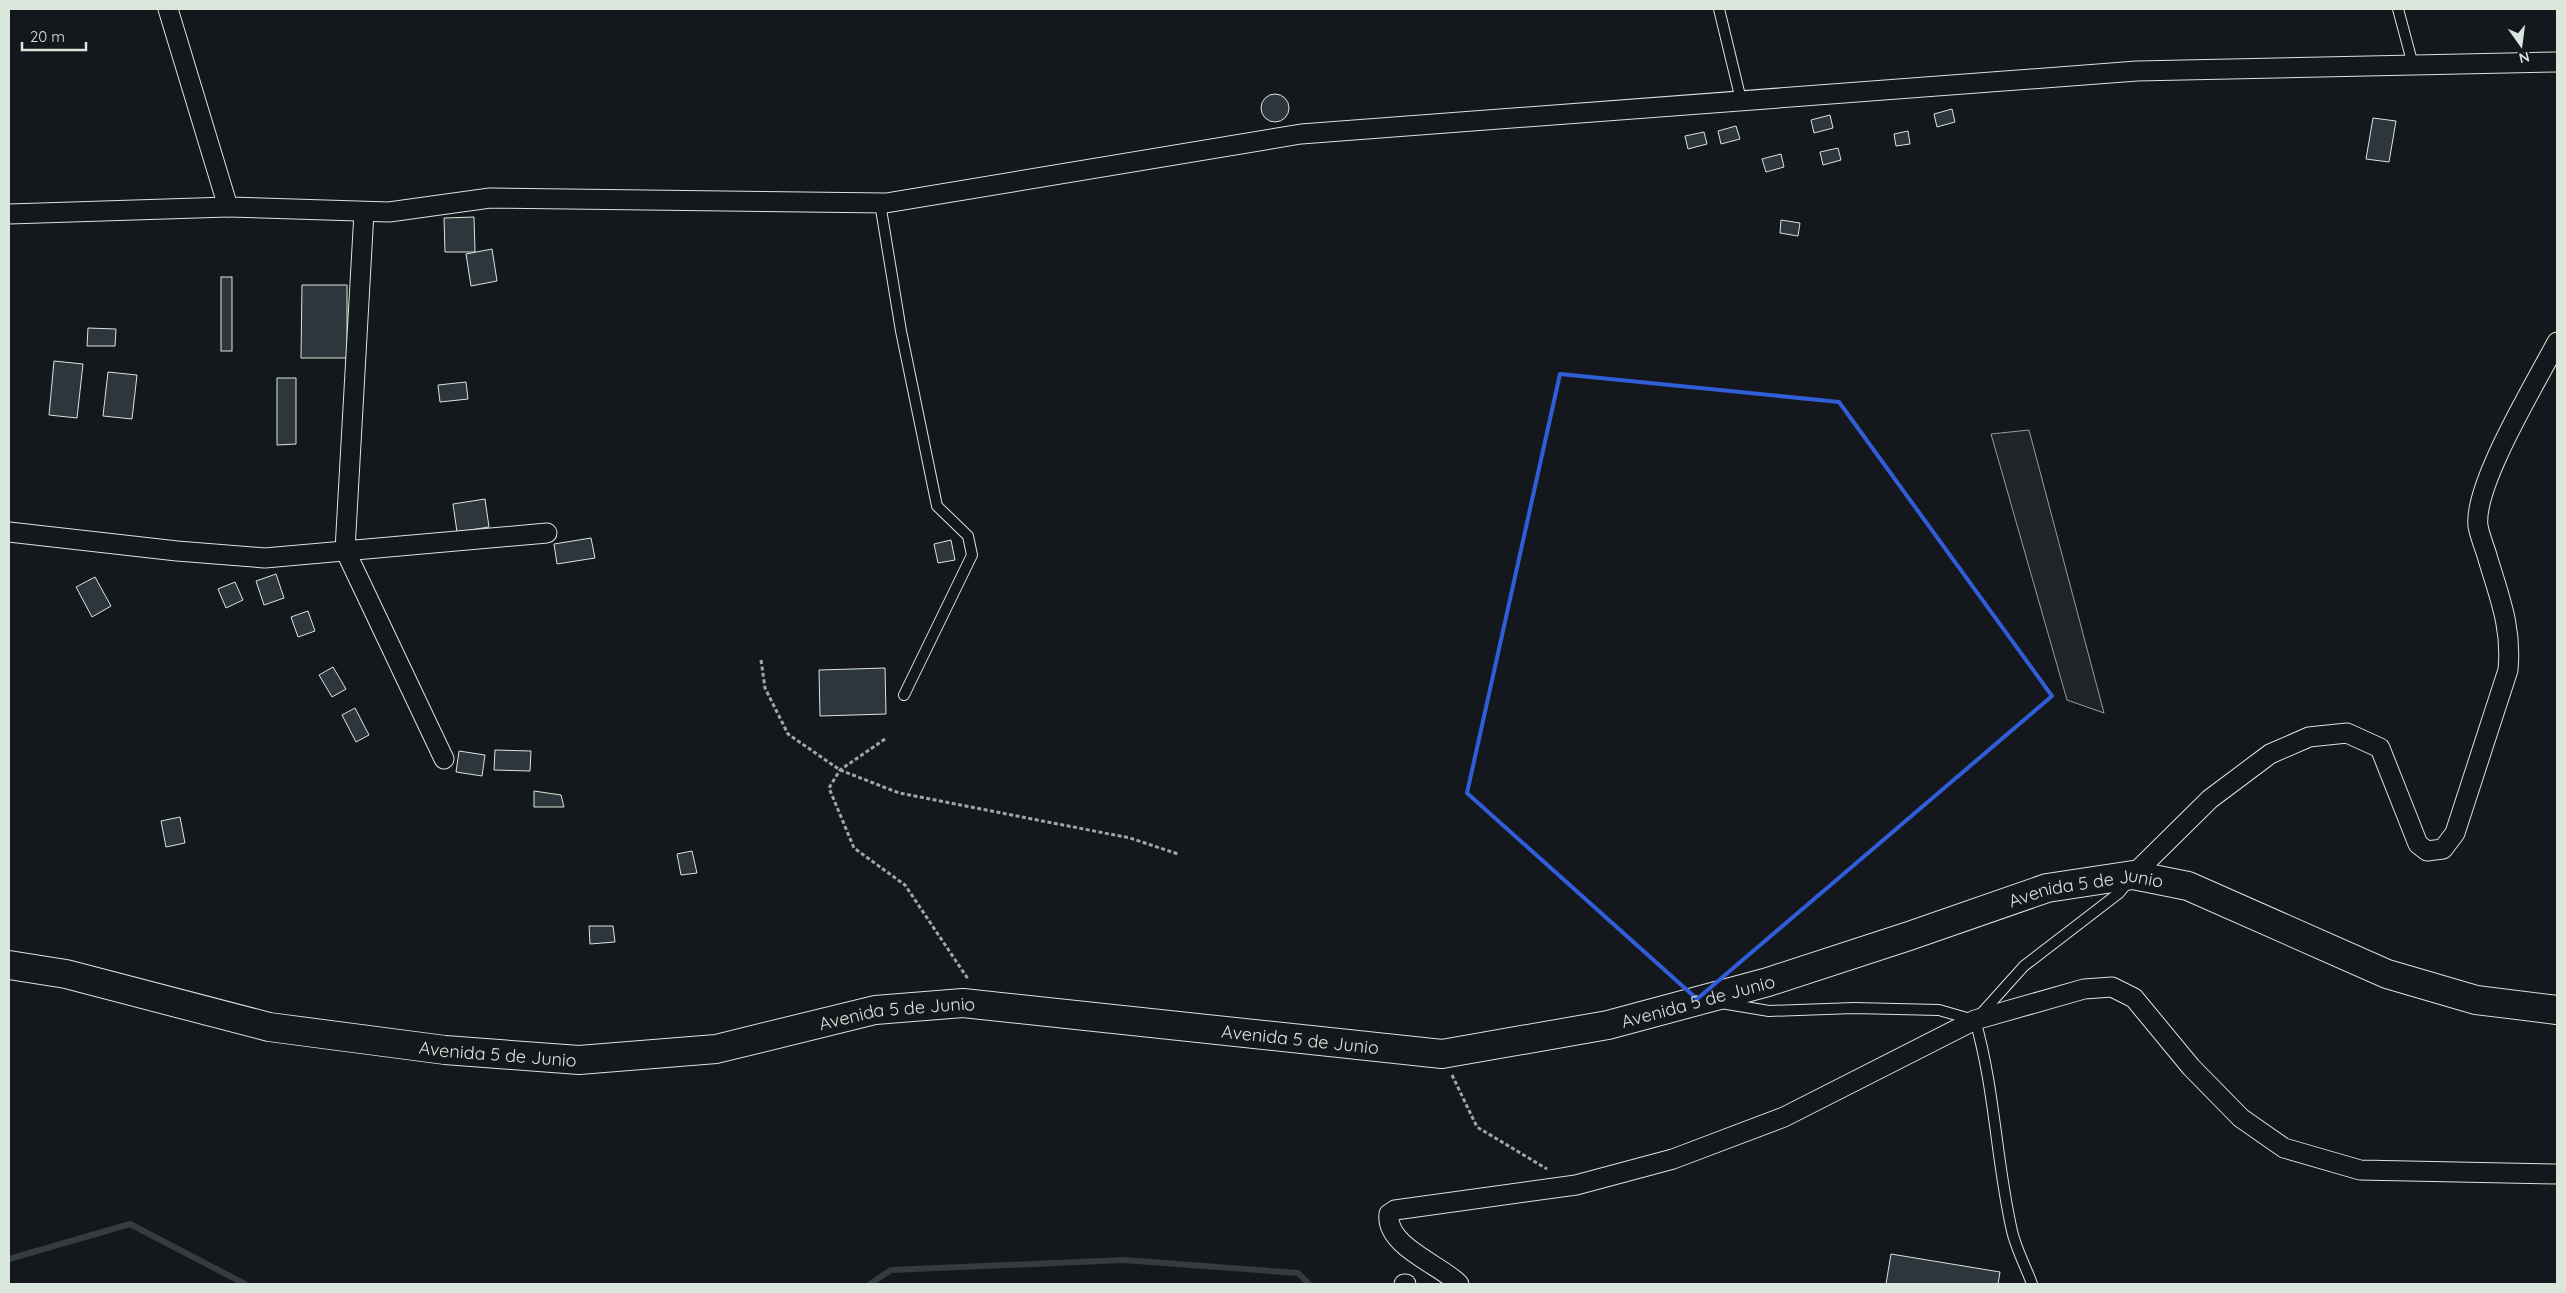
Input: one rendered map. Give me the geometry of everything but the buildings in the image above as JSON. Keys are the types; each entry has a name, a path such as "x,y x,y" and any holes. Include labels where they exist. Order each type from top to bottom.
{"main road":[{"name":"Avenida 5 de Junio","path":"9,965 66,974 269,1027 444,1050 579,1060 716,1049 875,1010 963,1003 1442,1054 1608,1025 1768,982 2047,888 2133,875 2188,886 2387,974 2476,1000 2557,1010"}],"street":[{"path":"168,9 228,208"},
{"path":"9,214 228,208 389,212 490,198 880,203 1301,134 2136,71 2557,62"},
{"path":"364,212 345,550 444,759"},
{"path":"2133,875 2210,799 2270,754 2309,737 2347,733 2380,748 2418,844 2427,851 2443,849 2455,833 2472,786 2508,670 2510,645 2506,617 2478,526 2479,508 2489,474 2557,342"},
{"path":"9,532 177,551 265,558 547,533"},
{"path":"1459,1284 1414,1253 1390,1229 1389,1214 1395,1210 1576,1185 1673,1159 1784,1117 1975,1020 2084,989 2112,987 2134,998 2191,1067 2241,1118 2284,1148 2360,1170 2557,1174"}],"lane":[{"path":"1719,9 1741,100"},
{"path":"2398,9 2412,65"},
{"path":"880,203 901,331 937,506 968,536 972,555 904,695"},
{"path":"1975,1020 2024,966 2119,892 2133,875"},
{"path":"1700,1000 1770,1011 1854,1008 1939,1010 1975,1020"},
{"path":"1975,1020 1986,1057 2001,1178 2012,1233 2032,1284"}],"path":[{"path":"761,660 765,688 788,734 840,770 900,793 1130,838 1178,854"},
{"path":"885,739 840,770 829,788 854,848 905,885 984,1005"},
{"path":"1442,1054 1477,1127 1576,1185"}],"highlighted area":[{"path":"1560,374 1839,402 2052,696 1697,999 1467,793"}],"shaded area":[{"path":"2029,430 2104,713 2067,700 1991,434"}],"waterway":[{"path":"9,1259 130,1224 245,1284"},
{"path":"870,1284 891,1270 1124,1260 1298,1273 1309,1284"}]}
